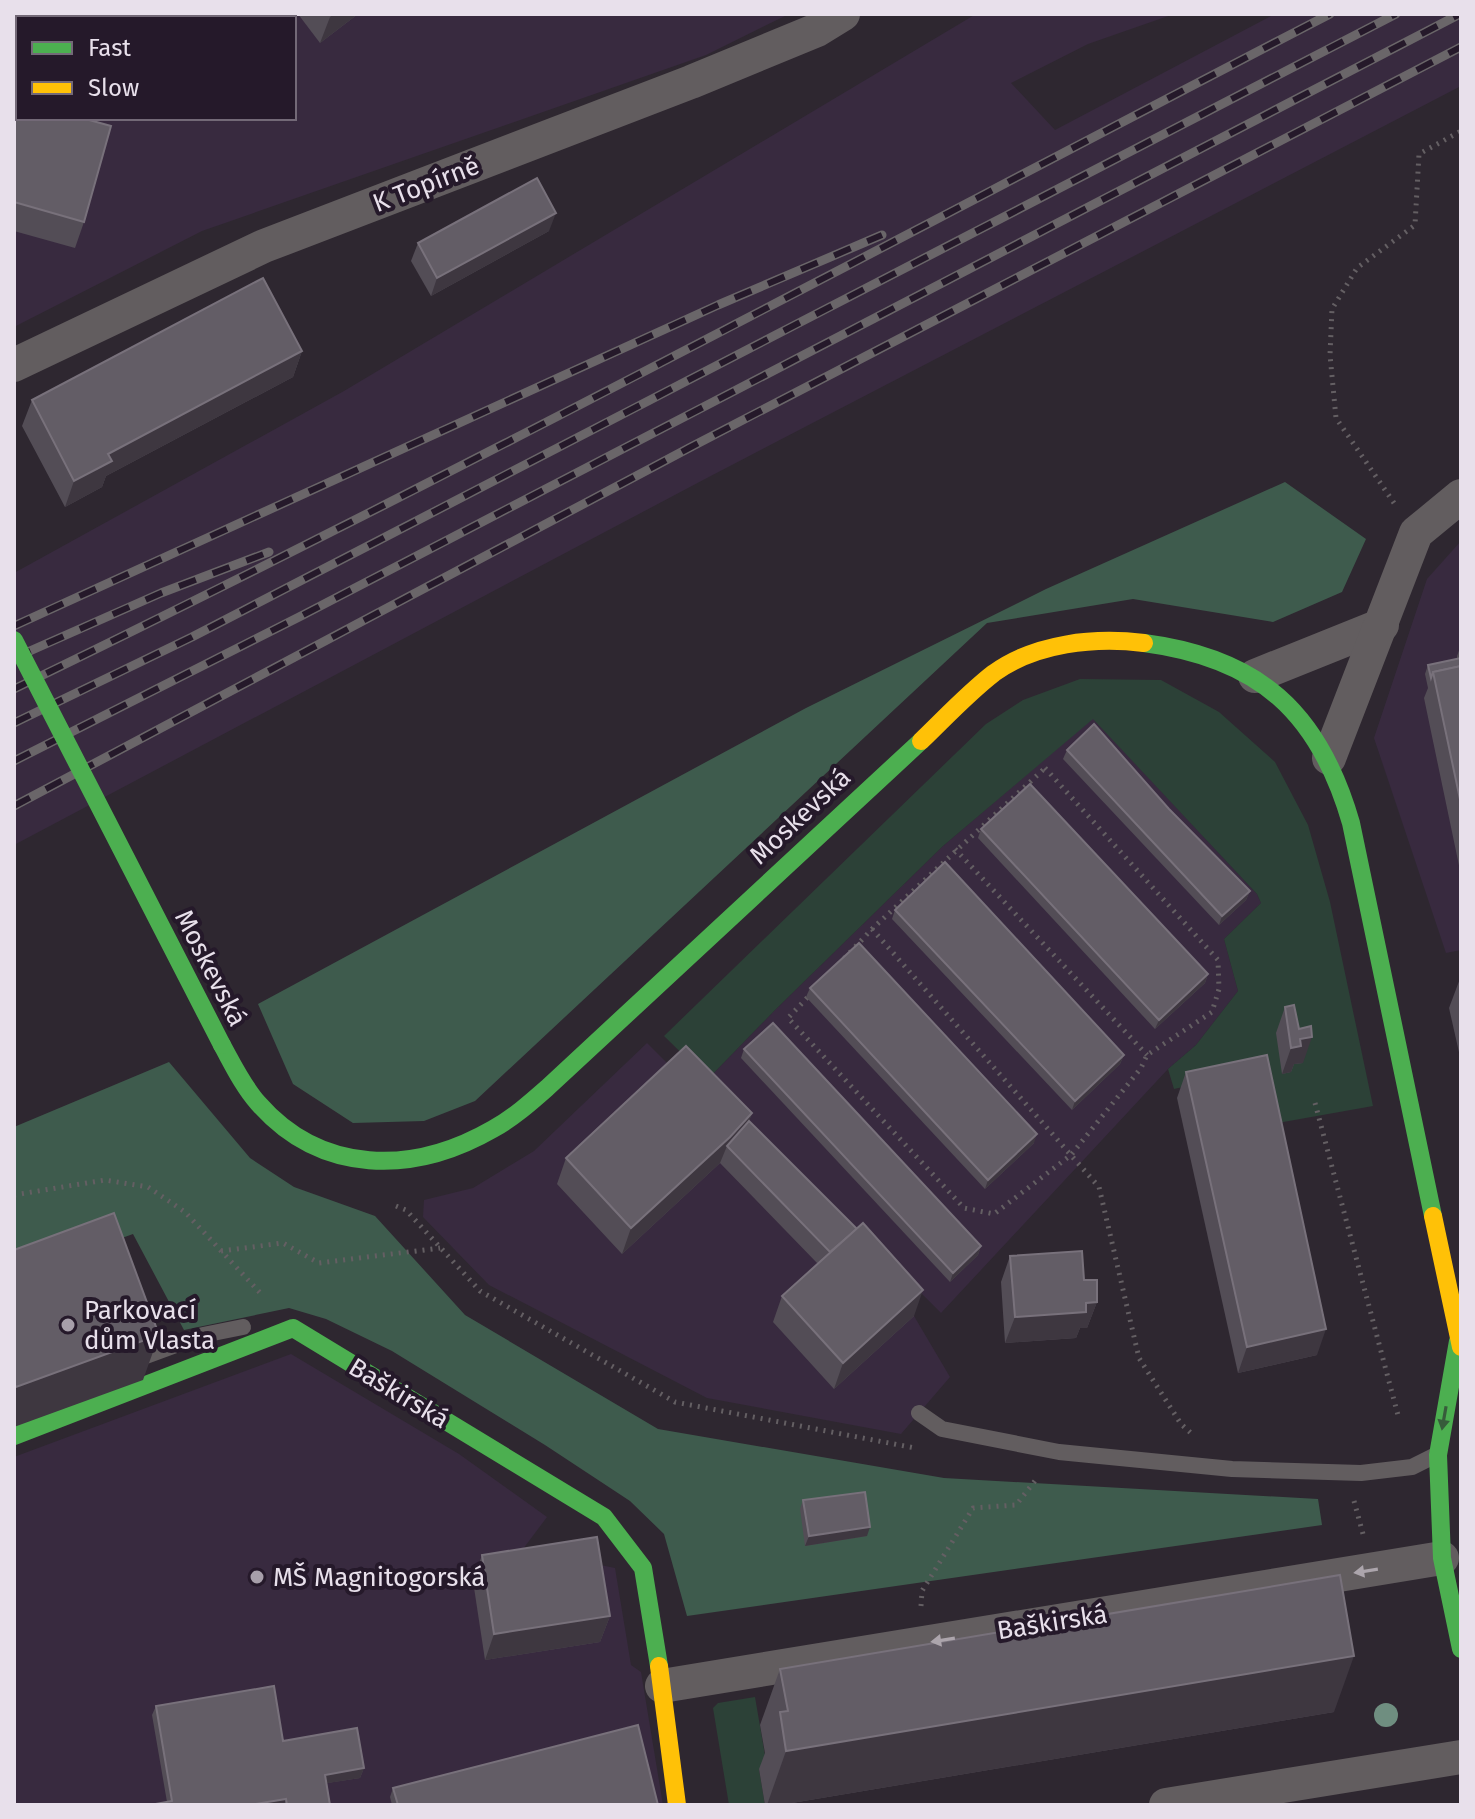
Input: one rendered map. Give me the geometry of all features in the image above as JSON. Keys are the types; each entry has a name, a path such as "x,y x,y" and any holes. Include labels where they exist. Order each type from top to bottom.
{"street":[{"name":"K Topírně","path":"14,365 264,246 691,82 817,30 843,14"},
{"path":"1329,758 1416,533 1461,496"},
{"path":"1255,676 1382,625"},
{"name":"Moskevská","path":"14,640 242,1082 283,1127 307,1143 333,1156 380,1164 439,1154 490,1131 520,1110 993,674 1020,658 1090,642 1125,641 1195,652 1255,676 1296,712 1329,758 1351,823 1460,1344 1438,1455 1452,1546 1461,1649"},
{"path":"14,1436 293,1328"},
{"name":"Baškirská","path":"293,1328 604,1517 643,1568 677,1805"},
{"name":"Baškirská","path":"662,1686 1372,1570 1452,1546"},
{"path":"1166,1805 1461,1757"}],"lane":[{"path":"135,1360 203,1335 247,1327 293,1328"},
{"path":"919,1413 942,1429 1059,1452 1232,1469 1347,1473 1412,1467 1438,1455"}],"path":[{"path":"1416,533 1336,418 1330,355 1332,309 1357,268 1415,225 1419,154 1461,131"},
{"path":"1045,768 1218,960 1219,989 1212,1012 1147,1055 1141,1068 1071,1155 994,1214 964,1208 788,1018 872,929 955,849 1045,768"},
{"path":"955,849 1147,1055"},
{"path":"872,929 1099,1187 1139,1358 1181,1424 1232,1469"},
{"path":"1315,1103 1412,1467"},
{"path":"14,1195 105,1180 148,1187 185,1212 293,1328"},
{"path":"221,1251 283,1243 319,1263 441,1248"},
{"path":"480,1291 675,1402 926,1451 983,1438"},
{"path":"920,1644 922,1591 973,1508 1016,1505 1059,1452"},
{"path":"1347,1473 1372,1570"}],"shaded area":[{"path":"14,14 789,14 706,55 202,231 14,327"},
{"path":"976,14 1174,14 1088,44 1011,83 1055,130 1275,14 1461,14 1461,86 705,479 14,845 14,573 344,391"},
{"path":"1461,541 1461,950 1446,953 1374,738 1427,579"},
{"path":"1093,718 1257,894 1261,903 1224,939 1238,991 1196,1045 1168,1069 941,1313 708,1079 943,846"},
{"path":"647,1043 853,1249 914,1316 950,1377 901,1434 707,1398 489,1285 423,1217 424,1200 473,1188 534,1151"},
{"name":"MŠ Magnitogorská","path":"291,1354 459,1454 547,1517 523,1549 615,1568 631,1665 641,1672 663,1805 14,1805 14,1457"}],"green space":[{"path":"1285,482 1366,539 1342,592 1273,622 1133,599 987,623 475,1101 424,1121 353,1123 293,1084 258,1004 806,708 1046,589"},
{"path":"1080,679 1161,680 1219,712 1275,762 1308,825 1330,902 1373,1106 1272,1124 1257,1070 1174,1089 1168,1069 1196,1045 1238,991 1224,939 1261,903 1257,894 1093,719 943,846 708,1079 664,1036 986,724 1023,700"},
{"path":"169,1062 250,1158 294,1187 375,1216 465,1315 658,1429 944,1478 1318,1499 1322,1525 687,1616 664,1534 630,1501 392,1351 326,1319 289,1308 184,1330 133,1234 14,1277 14,1127"},
{"path":"755,1697 767,1767 759,1769 765,1805 729,1805 713,1708 718,1703"}],"building":[{"path":"16,103 16,120 89,120 111,126 84,222 14,202"},
{"path":"537,178 556,213 437,278 418,243"},
{"path":"263,278 302,351 108,454 112,461 74,481 32,400"},
{"path":"1461,658 1461,666 1433,672 1431,678 1428,665"},
{"path":"1461,666 1461,804 1433,672"},
{"path":"1094,724 1169,809 1250,891 1222,916 1067,750"},
{"path":"1030,784 1208,974 1159,1020 981,829"},
{"path":"945,862 1124,1055 1075,1101 895,910"},
{"path":"859,943 1037,1134 988,1180 810,988"},
{"path":"1294,1005 1299,1029 1311,1026 1312,1037 1300,1039 1301,1046 1291,1048 1285,1007"},
{"path":"773,1023 981,1246 953,1273 744,1049"},
{"path":"686,1046 752,1113 631,1228 566,1158"},
{"path":"1267,1055 1326,1329 1247,1347 1186,1072"},
{"path":"749,1121 857,1229 830,1252 727,1146"},
{"path":"114,1213 159,1335 16,1387 14,1250"},
{"path":"863,1223 923,1290 843,1363 782,1296"},
{"path":"1082,1251 1084,1280 1097,1280 1097,1302 1086,1303 1086,1312 1015,1317 1010,1256"},
{"path":"865,1492 870,1527 809,1536 803,1500"},
{"path":"597,1537 610,1616 494,1634 482,1555"},
{"path":"1340,1575 1354,1656 786,1751 780,1712 788,1711 780,1669"},
{"path":"274,1686 283,1741 357,1728 364,1768 325,1775 330,1805 287,1805 286,1799 250,1805 150,1805 172,1801 156,1706"},
{"path":"638,1725 658,1805 398,1805 393,1788"}],"railway":[{"path":"14,689 510,441 1330,14"},
{"path":"14,723 192,637 1396,14"},
{"path":"14,761 303,615 1460,14"},
{"path":"14,806 689,448 1461,47"},
{"path":"14,626 718,305 882,235"},
{"path":"14,658 161,593 269,552"}],"traffic: fast":[{"path":"14,640 222,1045"},
{"path":"1144,643 1185,650 1252,677 1279,697 1302,721 1321,750 1338,784 1351,823 1433,1216"},
{"path":"222,1045 258,1103 283,1127 310,1144 339,1155 369,1160 400,1160 463,1144 500,1125 541,1094 921,741"},
{"path":"14,1436 293,1328 604,1517 643,1568 659,1666"},
{"path":"1458,1341 1438,1455 1442,1558 1461,1649"}],"traffic: slow":[{"path":"921,741 984,681 1028,655 1066,644 1105,641 1144,643"},
{"path":"1433,1216 1461,1347"},
{"path":"659,1666 677,1805"}],"place":[{"name":"Parkovací dům Vlasta","path":"68,1325"},
{"name":"MŠ Magnitogorská","path":"257,1577"}]}
